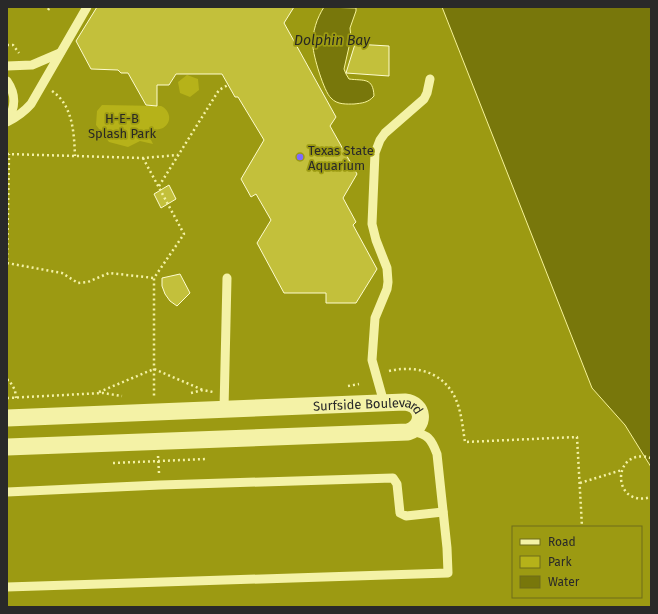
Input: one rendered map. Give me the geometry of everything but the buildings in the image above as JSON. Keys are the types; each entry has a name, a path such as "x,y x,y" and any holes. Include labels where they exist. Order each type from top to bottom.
{"street":[{"name":"Surfside Boulevard","path":"7,418 405,402 414,405 420,413 417,428 408,432 7,447"}],"lane":[{"path":"7,121 17,117 31,104 87,7"},
{"path":"7,66 32,65 60,53"},
{"path":"384,403 372,360 375,318 387,289 388,282 387,268 376,240 372,224 375,153 380,140 385,133 424,99 430,79"},
{"path":"7,81 14,96 14,106 7,121"},
{"path":"224,409 227,278"},
{"path":"7,587 448,573 438,454 432,441 424,434 412,431"},
{"path":"7,492 160,485 393,478 397,484 400,513 406,516 443,512"}],"path":[{"path":"7,45 13,45 20,55"},
{"path":"159,186 219,90 228,85"},
{"path":"46,88 59,97 67,110 74,134 75,156"},
{"path":"154,278 109,273 88,282 78,283 62,273 7,264 8,154 144,158 178,155"},
{"path":"144,158 184,234 154,278 154,389"},
{"path":"389,371 415,368 433,374 441,380 457,400 465,442 578,437 582,526"},
{"path":"96,394 154,369 203,390 225,392"},
{"path":"7,380 9,380 15,390 16,398"},
{"path":"344,387 359,384"},
{"path":"188,393 203,390"},
{"path":"7,398 96,394 124,396"},
{"path":"154,397 159,397"},
{"path":"157,452 160,485"},
{"path":"651,458 644,456 630,459 625,464 620,478 625,491 630,496 637,499 651,497"},
{"path":"113,463 206,459"},
{"path":"580,483 622,470"}],"green space":[{"path":"187,75 198,79 199,90 190,97 180,93 178,82"},
{"name":"H-E-B Splash Park","path":"102,105 161,106 167,110 169,119 168,123 163,128 151,132 151,140 153,144 140,141 128,147 109,142 96,125 97,111"}],"water":[{"name":"Dolphin Bay","path":"324,7 356,8 350,28 351,38 344,69 349,79 363,80 370,83 374,96 367,101 354,104 339,103 331,98 325,89 313,51 313,36 319,16"},
{"path":"442,7 651,7 651,467 625,425 592,388"}],"place":[{"name":"Texas State Aquarium","path":"300,157"}]}
